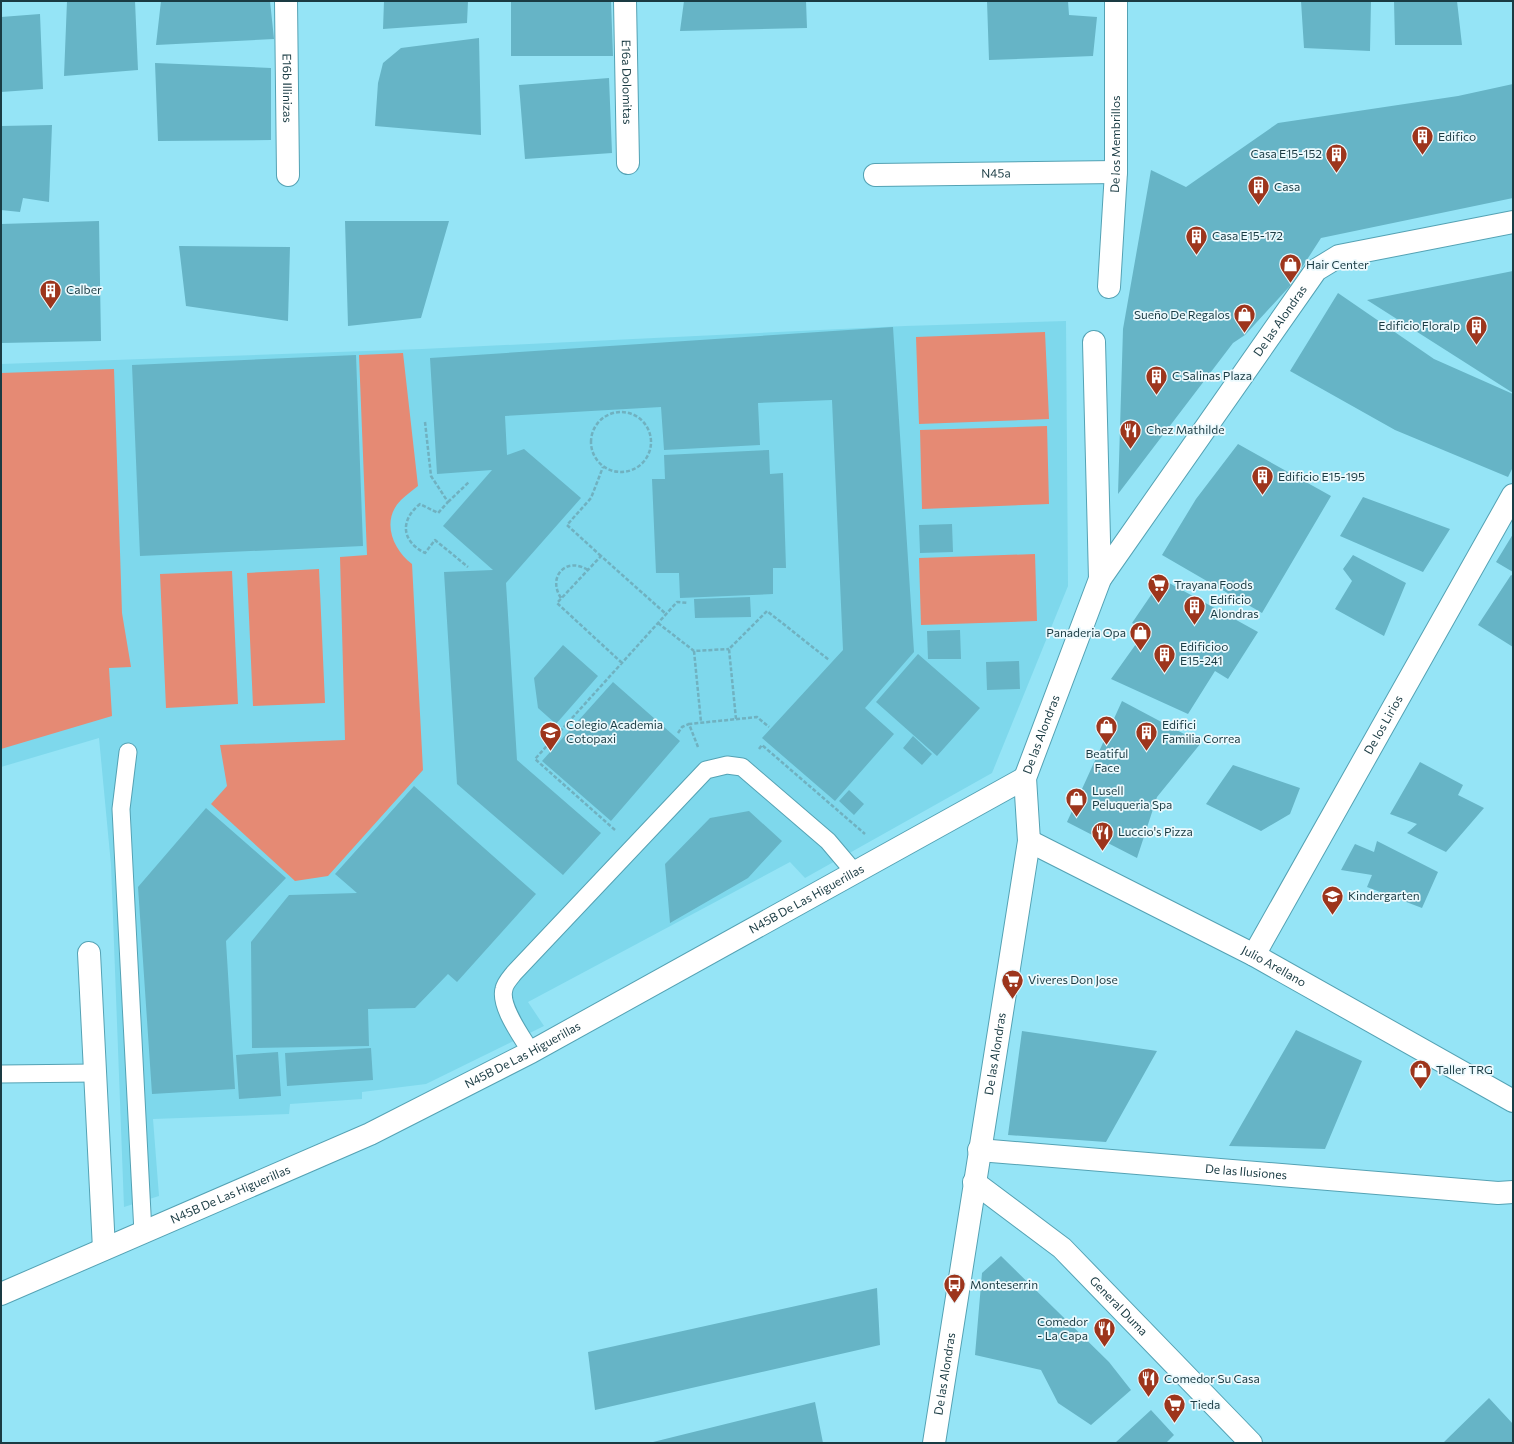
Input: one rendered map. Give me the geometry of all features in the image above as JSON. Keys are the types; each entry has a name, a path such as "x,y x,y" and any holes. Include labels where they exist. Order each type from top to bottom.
{"street":[{"name":"E16b Illinizas","path":"286,1 288,175"},
{"name":"E16a Dolomitas","path":"625,1 628,163"},
{"name":"De los Membrillos","path":"1109,287 1116,172 1116,1"},
{"name":"N45a","path":"875,175 1116,172"},
{"name":"De las Alondras","path":"934,1443 979,1150 1029,841 1025,778 1100,579 1316,270 1339,256 1513,222"},
{"name":"De las Alondras","path":"1094,342 1100,579"},
{"name":"De los Lirios","path":"1254,955 1513,495"},
{"name":"N45B De Las Higuerillas","path":"1,1294 370,1134 531,1052 1025,778"},
{"name":"Julio Arellano","path":"1029,841 1254,955 1513,1101"},
{"path":"88,953 104,1249"},
{"name":"De las Ilusiones","path":"979,1150 1491,1192 1513,1192"},
{"name":"General Duma","path":"974,1182 1062,1248 1252,1443"}],"lane":[{"path":"128,752 121,808 143,1232"},
{"path":"531,1052 510,1016 503,998 504,988 514,973 632,846 706,770 727,765 742,767 759,780 828,841 855,872"},
{"path":"1,1074 95,1073"}],"path":[{"path":"621,412 638,417 650,432 650,451 640,466 621,473 603,467 592,452 591,433 602,418 621,412"},
{"path":"425,422 431,476 448,502"},
{"path":"603,467 591,498 567,525 666,615"},
{"path":"468,567 435,540 425,553 415,548 409,540 405,530 406,520 411,510 420,504 438,513 469,482"},
{"path":"601,556 557,603 622,663"},
{"path":"562,598 557,592 556,583 558,575 564,568 572,565 580,565 588,570"},
{"path":"632,846 535,759 677,602 688,603"},
{"path":"658,623 694,651 729,649 767,610 829,660"},
{"path":"729,649 736,719"},
{"path":"694,651 701,722"},
{"path":"678,733 682,727 689,724"}],"shaded area":[{"name":"Colegio Academia Cotopaxi","path":"1066,321 1068,586 992,773 805,878 790,862 528,1002 544,1026 426,1084 362,1092 362,1099 290,1104 289,1114 153,1119 159,1196 124,1207 111,865 99,738 1,767 1,364 422,349 905,326"},
{"path":"1045,332 1049,419 919,424 916,337"},
{"path":"403,353 418,486 403,498 395,508 391,516 390,525 394,542 405,558 412,564 423,770 328,876 295,881 211,804 227,786 220,745 345,740 340,557 367,555 359,355"},
{"path":"114,369 122,613 131,667 109,668 112,716 1,749 1,373"},
{"path":"1047,426 1049,504 922,509 920,430"},
{"path":"1035,554 1037,621 921,625 919,558"},
{"path":"319,569 325,703 253,706 247,573"},
{"path":"232,571 238,704 166,708 160,574"}],"building":[{"path":"67,1 135,1 138,70 64,76"},
{"path":"161,1 270,1 274,39 156,45"},
{"path":"384,1 468,1 467,23 383,29"},
{"path":"511,1 611,1 613,56 511,56"},
{"path":"684,1 806,1 807,28 680,31"},
{"path":"987,1 1068,1 1069,15 1097,17 1093,56 989,60"},
{"path":"1301,1 1371,1 1370,51 1304,48"},
{"path":"1394,1 1457,1 1462,45 1395,45"},
{"path":"40,14 43,89 1,92 1,17"},
{"path":"479,38 481,135 375,126 378,83 383,63 401,48"},
{"path":"155,63 271,68 271,140 158,141"},
{"path":"609,78 612,153 525,159 519,85"},
{"path":"1513,84 1513,198 1321,238 1290,286 1245,335 1233,343 1118,494 1123,329 1151,170 1186,187 1278,123 1458,96"},
{"path":"52,125 49,202 23,198 20,212 1,210 1,126"},
{"name":"Calber","path":"99,221 101,341 1,343 1,224"},
{"path":"345,221 449,221 421,318 348,326"},
{"path":"179,246 290,247 288,321 186,306"},
{"name":"Edificio Floralp","path":"1513,271 1513,393 1367,300"},
{"path":"1338,293 1434,359 1513,394 1513,467 1508,477 1395,430 1290,371"},
{"path":"893,327 914,652 865,708 894,734 835,801 762,738 843,650 832,400 758,403 760,445 664,450 661,407 505,416 507,455 524,449 581,498 506,583 517,760 601,833 563,875 457,784 444,572 493,570 443,526 492,470 437,474 430,358"},
{"path":"356,355 363,546 140,556 132,365"},
{"path":"1238,444 1331,496 1262,613 1162,555 1196,499"},
{"path":"769,450 770,474 783,473 786,568 773,568 773,594 680,598 679,573 656,573 652,479 665,479 664,455"},
{"path":"1363,497 1450,529 1423,572 1340,536"},
{"path":"952,524 953,552 920,553 919,525"},
{"path":"1513,534 1513,572 1496,562"},
{"path":"1353,555 1406,583 1384,636 1335,609 1352,581 1343,569"},
{"path":"1511,575 1513,576 1513,647 1478,625"},
{"path":"1162,579 1258,632 1228,679 1215,671 1188,714 1111,679 1146,630 1132,623"},
{"path":"750,597 751,617 695,618 694,599"},
{"path":"960,630 961,659 928,659 927,631"},
{"path":"563,645 598,676 556,724 538,708 534,678"},
{"path":"918,654 980,708 937,756 876,702"},
{"path":"1019,661 1020,689 987,690 986,662"},
{"path":"613,682 680,741 611,821 542,761"},
{"path":"1122,701 1201,743 1157,797 1137,858 1067,822"},
{"path":"913,736 932,754 922,765 903,748"},
{"path":"1420,762 1463,785 1458,795 1484,808 1446,852 1407,833 1417,824 1390,814"},
{"path":"1233,765 1300,788 1290,814 1261,831 1206,804"},
{"path":"414,786 536,894 457,982 448,974 415,1008 368,1009 369,1046 252,1048 251,942 289,895 357,893 335,874"},
{"path":"849,790 864,804 854,815 839,801"},
{"path":"206,808 286,878 226,941 235,1089 152,1094 138,887"},
{"path":"749,811 782,841 748,878 670,923 665,864 710,818"},
{"path":"1377,841 1438,872 1422,908 1367,887 1372,875 1341,870 1355,844 1374,852"},
{"path":"1296,1030 1362,1061 1325,1149 1229,1146"},
{"path":"1022,1031 1157,1051 1106,1142 1008,1135"},
{"path":"371,1048 373,1080 287,1086 285,1053"},
{"path":"278,1052 281,1096 239,1099 236,1055"},
{"path":"1001,1256 1109,1362 1131,1390 1091,1425 1058,1403 1041,1370 975,1355 982,1273"},
{"path":"877,1288 880,1345 595,1410 588,1352"},
{"path":"1489,1398 1513,1424 1513,1443 1443,1443"},
{"path":"815,1402 823,1443 653,1443 653,1442"},
{"path":"1151,1410 1174,1435 1166,1443 1115,1443"}],"place":[{"name":"Edifico","path":"1422,156"},
{"name":"Casa E15-152","path":"1337,174"},
{"name":"Casa","path":"1258,206"},
{"name":"Casa E15-172","path":"1197,256"},
{"name":"Hair Center","path":"1291,284"},
{"name":"Calber","path":"50,310"},
{"name":"Sueño De Regalos","path":"1245,334"},
{"name":"Edificio Floralp","path":"1476,346"},
{"name":"C Salinas Plaza","path":"1157,396"},
{"name":"Chez Mathilde","path":"1130,450"},
{"name":"Edificio E15-195","path":"1263,496"},
{"name":"Trayana Foods","path":"1159,604"},
{"name":"Edificio Alondras","path":"1195,626"},
{"name":"Panaderia Opa","path":"1141,652"},
{"name":"Edificioo E15-241","path":"1164,674"},
{"name":"Beatiful Face","path":"1107,746"},
{"name":"Colegio Academia Cotopaxi","path":"551,752"},
{"name":"Edifici Familia Correa","path":"1146,752"},
{"name":"Lusell Peluqueria Spa","path":"1077,818"},
{"name":"Luccio's Pizza","path":"1103,852"},
{"name":"Kindergarten","path":"1333,916"},
{"name":"Viveres Don Jose","path":"1012,1000"},
{"name":"Taller TRG","path":"1421,1090"},
{"name":"Monteserrin","path":"955,1304"},
{"name":"Comedor - La Capa","path":"1104,1348"},
{"name":"Comedor Su Casa","path":"1148,1398"},
{"name":"Tieda","path":"1174,1424"}]}
